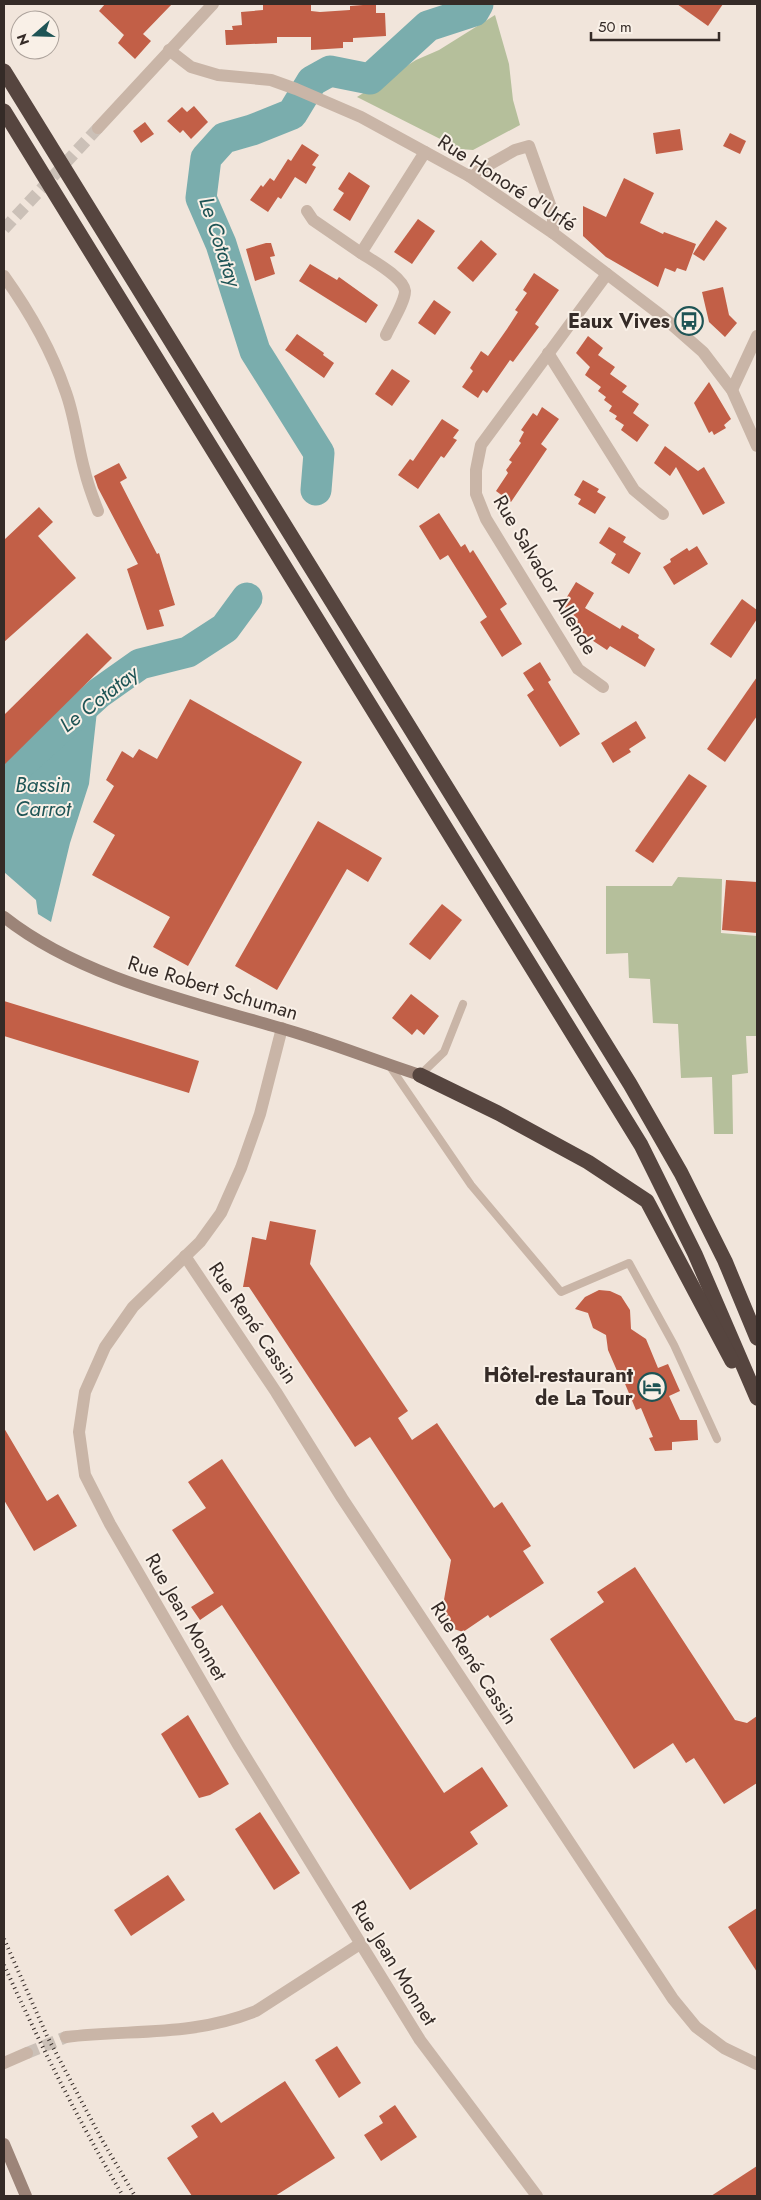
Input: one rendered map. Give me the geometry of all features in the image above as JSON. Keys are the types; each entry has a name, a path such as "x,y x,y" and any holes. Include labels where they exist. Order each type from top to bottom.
{"highway":[{"path":"4,71 630,1084 685,1182 725,1261 757,1338"},
{"path":"4,111 641,1145 695,1254 757,1398"},
{"path":"420,1075 498,1113 579,1157 647,1201 757,1409"}],"main road":[{"name":"Rue Robert Schuman","path":"4,917 65,957 100,972 216,1010 282,1028 420,1075"},
{"path":"4,2144 26,2196"}],"street":[{"path":"98,128 213,4"},
{"name":"Rue Honoré d'Urfé","path":"169,50 191,67 218,75 271,80 296,89 361,117 469,176 553,233 662,316 704,352 732,390 757,446"},
{"path":"469,176 515,150 529,146 553,213 553,233"},
{"path":"361,253 425,152"},
{"path":"307,211 313,220 401,281 405,292 399,310 386,334"},
{"name":"Rue Salvador Allende","path":"603,687 578,669 486,519 476,494 476,470 481,445 607,274"},
{"path":"4,276 21,299 47,347 66,390 84,471 98,511"},
{"path":"732,390 757,336"},
{"path":"548,353 634,490 663,514"},
{"name":"Rue Jean Monnet","path":"282,1028 260,1114 241,1168 221,1213 200,1242 133,1307 105,1347 85,1392 78,1432 85,1476 110,1524 238,1743 420,2040 537,2196"},
{"name":"Rue René Cassin","path":"185,1256 276,1392 342,1498 673,1999 696,2027 724,2048 757,2064"},
{"path":"66,2037 183,2030 238,2018 256,2011 360,1944"},
{"path":"4,2062 27,2053"}],"lane":[{"path":"420,1075 444,1052 463,1004"},
{"path":"390,1065 471,1185 561,1292 629,1262 674,1345 717,1439"}],"green space":[{"path":"495,15 509,64 513,100 520,125 473,150 460,149 357,97 416,60 439,50"},
{"path":"678,877 722,879 721,933 757,936 757,1036 746,1036 748,1073 732,1075 733,1134 714,1134 712,1077 681,1078 678,1024 653,1023 650,979 629,978 628,953 606,954 606,886 672,886"}],"water":[{"name":"Bassin Carrot","path":"99,693 89,784 70,843 51,922 38,914 36,900 4,872 4,779"}],"building":[{"path":"105,4 172,4 143,34 151,41 135,59 118,43 124,35 99,11"},
{"path":"263,4 311,4 311,11 320,12 350,10 350,6 376,4 376,13 385,13 386,36 353,38 353,42 343,42 343,48 311,50 311,37 277,37 277,43 226,45 225,30 233,30 232,26 242,25 241,12 263,10"},
{"path":"677,4 723,4 708,26"},
{"path":"194,106 208,122 191,139 183,130 180,133 167,121 182,107 187,112"},
{"path":"145,122 154,134 141,143 133,131"},
{"path":"680,129 683,150 656,154 653,133"},
{"path":"730,133 746,141 740,154 723,146"},
{"path":"302,144 319,155 312,165 316,167 306,184 295,177 281,199 278,197 268,212 250,200 261,185 263,187 270,178 274,181 288,159 291,161"},
{"path":"349,172 370,186 350,221 333,210 344,193 338,189"},
{"path":"624,178 654,193 640,223 663,234 664,232 696,244 686,271 677,268 675,272 665,268 658,287 606,257 583,236 583,206 606,217"},
{"path":"418,219 435,231 412,264 394,252"},
{"path":"716,220 727,228 704,261 693,254"},
{"path":"481,240 497,254 473,282 457,268"},
{"path":"271,243 275,256 270,257 275,274 255,281 246,249"},
{"path":"310,264 337,280 339,277 378,305 366,323 299,281"},
{"path":"534,273 559,290 535,324 539,327 513,362 510,360 487,393 483,390 478,398 462,387 473,371 470,368 481,351 488,356 507,329 518,312 515,310 527,293 523,290"},
{"path":"723,287 729,315 737,323 725,337 709,322 702,292"},
{"path":"434,300 451,312 435,335 418,323"},
{"path":"297,334 324,353 323,355 334,363 324,378 285,350"},
{"path":"588,336 603,348 598,355 615,367 610,374 627,386 622,392 639,404 633,413 649,425 637,442 621,430 624,425 615,419 617,416 609,411 612,406 604,400 606,397 598,391 601,387 585,375 590,367 576,353"},
{"path":"392,369 410,381 392,406 375,394"},
{"path":"709,382 731,419 724,425 726,428 714,435 712,431 709,433 694,403"},
{"path":"542,407 559,419 541,444 547,449 511,502 496,491 508,473 506,470 512,462 509,460 521,443 519,441 524,432 521,430 533,413 537,416"},
{"path":"442,419 459,430 453,438 457,440 444,458 441,456 418,489 398,475 410,459 413,461"},
{"path":"665,446 698,471 704,467 725,503 703,515 676,467 670,476 654,463"},
{"path":"119,463 127,478 120,482 157,554 159,553 175,605 159,610 164,626 147,630 127,569 138,564 98,488 94,476"},
{"path":"583,480 599,489 597,492 606,497 595,514 578,504 581,499 574,495"},
{"path":"39,507 53,522 38,536 76,578 4,642 4,540"},
{"path":"439,513 461,547 465,544 470,553 473,550 507,604 500,609 522,644 502,657 480,622 487,617 448,555 440,560 419,526"},
{"path":"609,527 626,537 623,542 641,553 629,574 611,563 616,554 599,543"},
{"path":"697,546 708,564 674,585 663,567 671,562 670,559 687,548 689,551"},
{"path":"576,582 594,593 585,608 620,629 622,625 639,635 638,638 655,649 645,667 610,646 607,650 581,633 583,630 575,625 578,619 562,605"},
{"path":"742,599 757,610 757,619 731,658 710,644"},
{"path":"87,633 112,658 4,765 4,715"},
{"path":"540,662 551,680 548,682 580,734 560,747 527,695 534,690 523,673"},
{"path":"757,677 757,716 725,762 707,749"},
{"path":"190,699 302,762 188,966 153,947 170,917 92,875 115,835 93,822 114,786 106,780 122,751 133,758 139,749 157,759"},
{"path":"636,721 646,738 629,749 631,752 613,763 601,743"},
{"path":"689,774 707,786 653,863 635,851"},
{"path":"318,821 382,858 368,882 347,869 277,990 235,966"},
{"path":"726,880 757,882 757,933 722,930"},
{"path":"442,904 462,920 430,960 409,944"},
{"path":"411,994 439,1016 424,1035 417,1029 412,1035 392,1018"},
{"path":"4,1001 199,1061 189,1093 4,1036"},
{"path":"270,1221 316,1230 310,1264 408,1411 398,1418 412,1440 437,1423 494,1508 502,1502 531,1546 523,1551 544,1583 490,1618 488,1615 463,1632 454,1629 442,1611 451,1560 370,1437 355,1447 249,1287 243,1287 252,1237 266,1240"},
{"name":"Hôtel-restaurant de La Tour","path":"599,1290 610,1291 621,1296 630,1310 631,1329 646,1339 658,1368 668,1364 680,1391 669,1396 680,1420 697,1420 698,1440 672,1442 672,1450 655,1451 649,1438 653,1437 641,1408 636,1410 608,1350 606,1335 593,1328 588,1313 575,1309 585,1297"},
{"path":"4,1428 47,1501 58,1494 77,1526 34,1551 4,1500"},
{"path":"222,1459 444,1793 482,1767 508,1806 470,1832 478,1844 410,1890 222,1605 200,1620 191,1607 214,1593 172,1530 206,1508 188,1482"},
{"path":"635,1567 735,1720 747,1723 757,1716 757,1783 724,1804 694,1758 686,1763 673,1743 634,1769 550,1639 604,1602 597,1592"},
{"path":"188,1715 229,1784 210,1795 199,1798 161,1734"},
{"path":"260,1812 300,1873 274,1890 235,1829"},
{"path":"168,1875 185,1900 131,1936 114,1910"},
{"path":"757,1908 757,1972 728,1927"},
{"path":"337,2046 361,2083 339,2098 315,2060"},
{"path":"285,2081 335,2158 275,2196 192,2196 167,2158 198,2137 191,2126 213,2112 221,2123"},
{"path":"395,2105 417,2137 381,2161 364,2135 383,2123 379,2116"},
{"path":"757,2166 757,2196 711,2196"}],"waterway":[{"name":"Le Cotatay","path":"316,490 319,453 255,351 221,244 201,198 206,158 224,138 252,130 292,114 312,81 330,71 370,79 428,26 474,11 478,4"},
{"name":"Le Cotatay","path":"4,779 99,693 140,664 188,652 225,628 247,598"}],"tunnel":[{"path":"4,229 98,128"},
{"path":"27,2053 66,2037"}],"railway":[{"path":"4,1939 47,2036 102,2140 135,2196"},
{"path":"4,1965 61,2082 123,2196"}],"place":[{"name":"Eaux Vives","path":"689,321"},
{"name":"Hôtel-restaurant de La Tour","path":"652,1387"}]}
